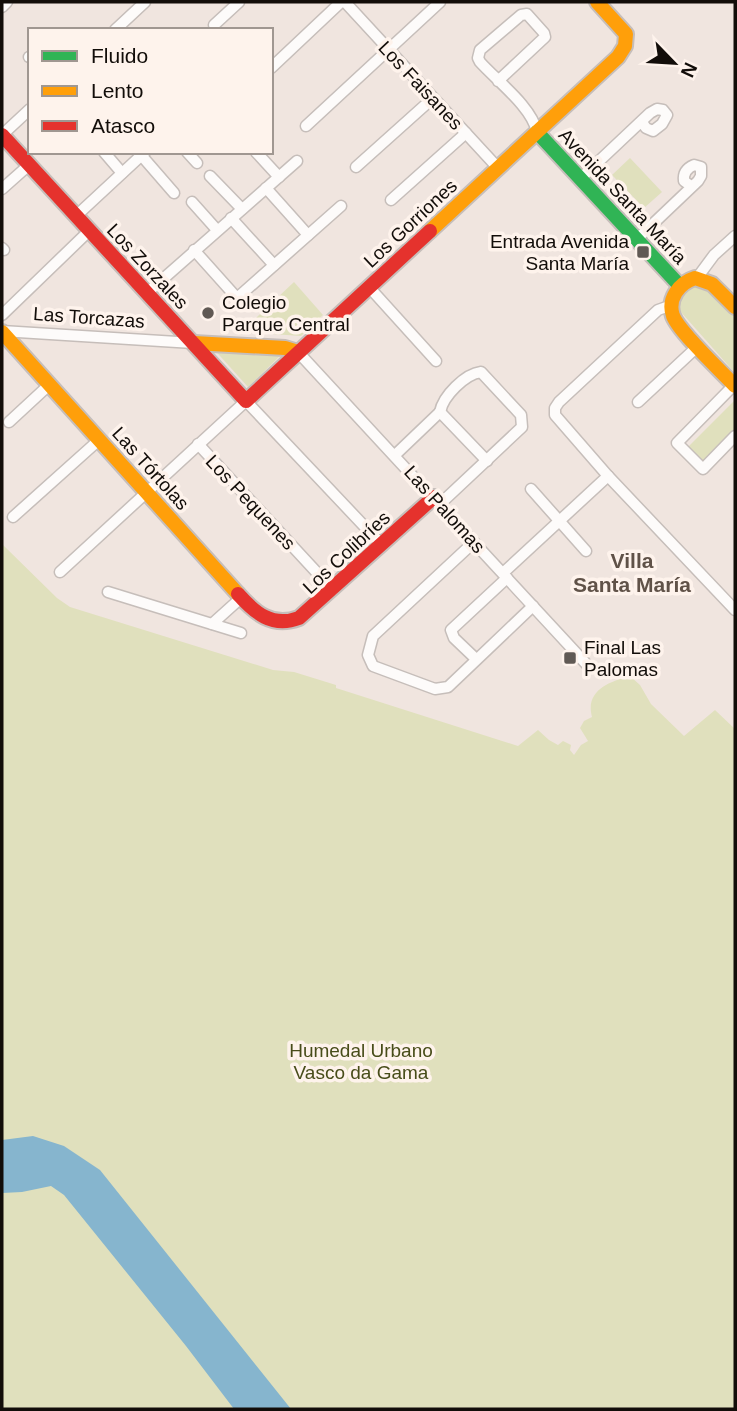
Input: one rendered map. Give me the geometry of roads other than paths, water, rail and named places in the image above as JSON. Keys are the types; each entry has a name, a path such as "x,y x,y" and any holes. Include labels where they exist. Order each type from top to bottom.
{"street":[{"path":"2,7 7,2"},
{"path":"117,28 145,2"},
{"path":"214,25 239,2"},
{"path":"273,66 343,2"},
{"name":"Los Faisanes","path":"343,2 498,168"},
{"path":"306,126 440,2"},
{"name":"Los Gorriones","path":"60,572 623,51 626,34 597,2"},
{"path":"498,81 545,37 527,14 521,15 478,52 478,60 498,81 534,118 537,132"},
{"path":"356,167 433,98"},
{"path":"2,135 28,111"},
{"path":"580,179 642,122"},
{"name":"Avenida Santa María","path":"537,132 680,286"},
{"path":"391,200 466,133"},
{"name":"Los Zorzales","path":"2,135 382,545"},
{"path":"106,154 122,173"},
{"path":"76,216 143,154 174,193"},
{"path":"189,154 197,163"},
{"path":"258,154 279,177"},
{"path":"147,293 297,161"},
{"path":"2,189 29,164"},
{"path":"210,176 242,209"},
{"path":"637,239 691,186"},
{"path":"266,188 308,235"},
{"path":"192,202 217,230"},
{"path":"194,250 237,298 341,206"},
{"path":"231,218 274,265"},
{"path":"2,315 90,230"},
{"path":"697,278 735,236"},
{"path":"735,307 714,285 697,278 687,280 680,286 671,305 674,318 697,347 735,385 677,443 703,469 735,436"},
{"path":"369,287 436,361"},
{"path":"671,305 658,310 559,402 554,411 556,418 608,476 734,606"},
{"name":"Las Torcazas","path":"2,332 285,348 298,352"},
{"name":"Las Tórtolas","path":"2,332 242,597 259,614 277,622"},
{"path":"638,402 697,347"},
{"name":"Las Palomas","path":"298,352 590,668"},
{"path":"395,455 440,412 442,402 472,373 481,372 521,415 522,427 487,461 437,501"},
{"path":"9,422 49,385"},
{"path":"440,412 487,461"},
{"path":"13,517 99,440"},
{"name":"Los Pequenes","path":"198,444 333,590"},
{"path":"476,659 454,638 451,630 608,476"},
{"path":"531,489 586,551"},
{"name":"Los Colibríes","path":"277,622 301,618 382,545 437,501"},
{"path":"474,542 373,635 368,655 373,666 435,689 448,687 533,607"},
{"path":"108,592 241,633"},
{"path":"212,624 242,597"}],"water":[{"path":"33,1136 64,1146 100,1170 291,1409 234,1409 64,1195 51,1186 2,1193 2,1140"}],"place":[{"name":"Entrada Avenida Santa María","path":"643,252"},
{"name":"Colegio Parque Central","path":"208,313"},
{"name":"Final Las Palomas","path":"570,658"}],"district":[{"name":"Villa Santa María","path":"632,573"}],"park label":[{"name":"Humedal Urbano Vasco da Gama","path":"361,1061"}]}
